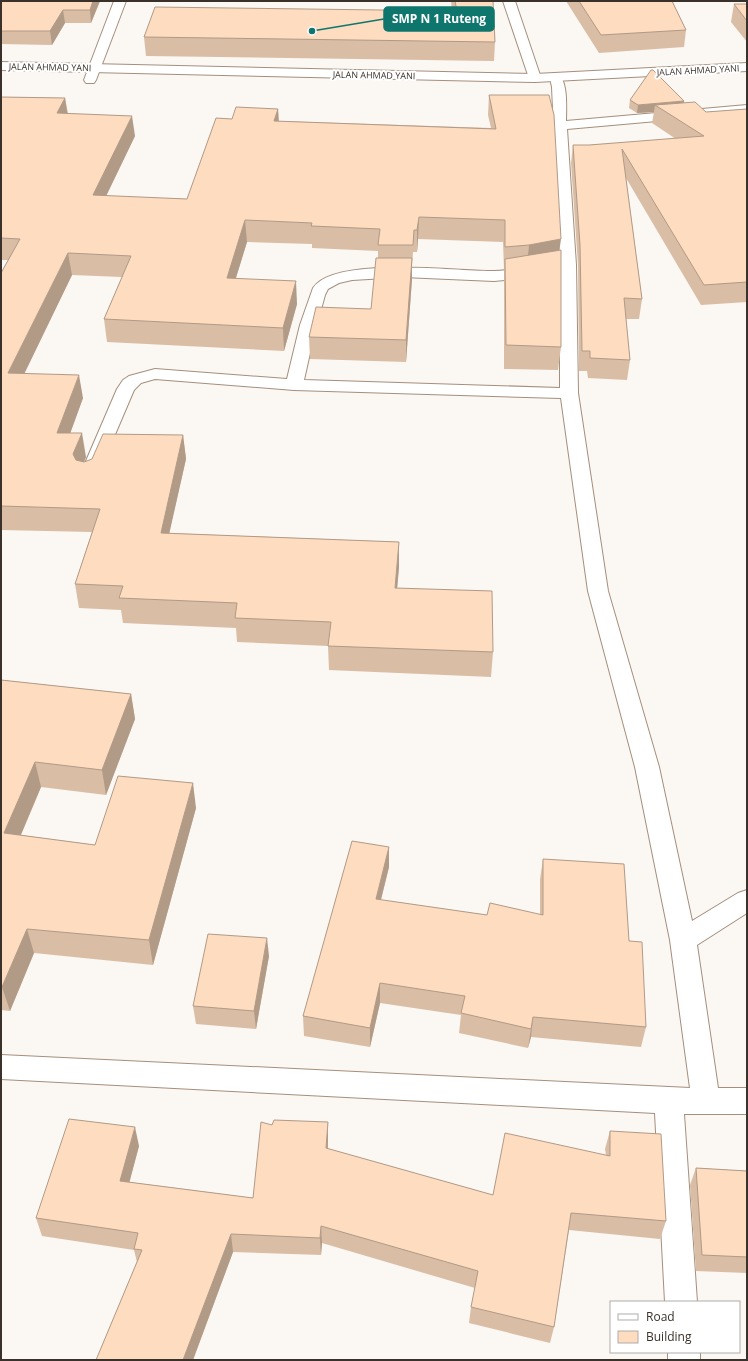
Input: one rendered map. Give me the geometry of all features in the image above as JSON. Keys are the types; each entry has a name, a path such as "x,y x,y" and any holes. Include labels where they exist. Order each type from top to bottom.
{"main road":[{"path":"90,80 96,68 120,1"},
{"path":"509,1 535,78"},
{"name":"JALAN AHMAD YANI","path":"1,66 96,68 284,79 535,78 557,82 747,78"},
{"name":"JALAN AHMAD YANI","path":"300,85 494,88 747,67"},
{"name":"JALAN AHMAD YANI","path":"1,78 183,82"},
{"path":"557,82 560,126 556,268 569,393 598,591 647,767 683,940 705,1101"},
{"path":"560,126 747,109"},
{"path":"294,385 305,334 322,285 335,278 353,274 389,273 494,276 556,268"},
{"path":"88,478 122,395 128,384 139,378 155,374 294,385 569,393"},
{"path":"683,940 747,900"},
{"path":"1,1067 670,1101 747,1101"},
{"path":"670,1101 681,1301"}],"building":[{"path":"1,1 93,1 90,10 63,10 50,31 1,31"},
{"path":"455,1 493,1 495,42 144,37 155,7 457,11"},
{"path":"579,1 672,1 686,30 601,35"},
{"path":"734,4 747,4 747,21"},
{"path":"651,70 653,70 684,101 638,105 630,100"},
{"path":"489,95 549,95 554,115 561,239 529,245 505,247 505,220 419,217 417,230 414,230 413,245 378,245 380,229 311,226 312,223 245,220 227,278 296,281 283,328 104,319 131,256 68,253 8,373 79,375 57,433 82,433 73,454 76,460 84,462 92,459 103,434 183,435 161,533 399,542 395,588 492,591 493,652 328,646 331,622 235,618 237,603 119,598 123,586 75,584 100,509 1,506 1,273 20,239 1,238 1,97 65,98 57,113 132,116 93,195 187,199 216,118 232,119 236,107 278,109 274,121 496,129"},
{"path":"695,102 706,112 747,109 747,282 704,285 622,149 642,299 624,298 630,360 590,358 590,351 582,351 580,245 573,145 704,136 655,105"},
{"path":"561,250 561,347 506,345 505,259"},
{"path":"376,258 412,258 406,340 309,337 316,307 371,309"},
{"path":"1,680 131,694 102,770 35,762 4,833 95,845 118,776 193,783 149,940 27,929 2,987 1,986"},
{"path":"352,841 389,847 376,899 487,915 490,903 543,915 543,859 624,864 629,941 642,942 646,1027 533,1017 531,1029 461,1013 465,996 380,983 370,1028 303,1016"},
{"path":"208,934 267,938 254,1011 193,1006"},
{"path":"69,1119 135,1127 120,1181 253,1198 261,1122 272,1125 274,1120 328,1122 326,1148 493,1195 505,1133 610,1156 610,1131 661,1134 666,1221 571,1213 554,1327 471,1307 478,1271 321,1226 320,1238 231,1234 183,1360 96,1360 142,1250 134,1249 138,1233 36,1218"},
{"path":"696,1168 747,1171 747,1257 702,1255"}],"place":[{"name":"SMP N 1 Ruteng","path":"312,31"}]}
